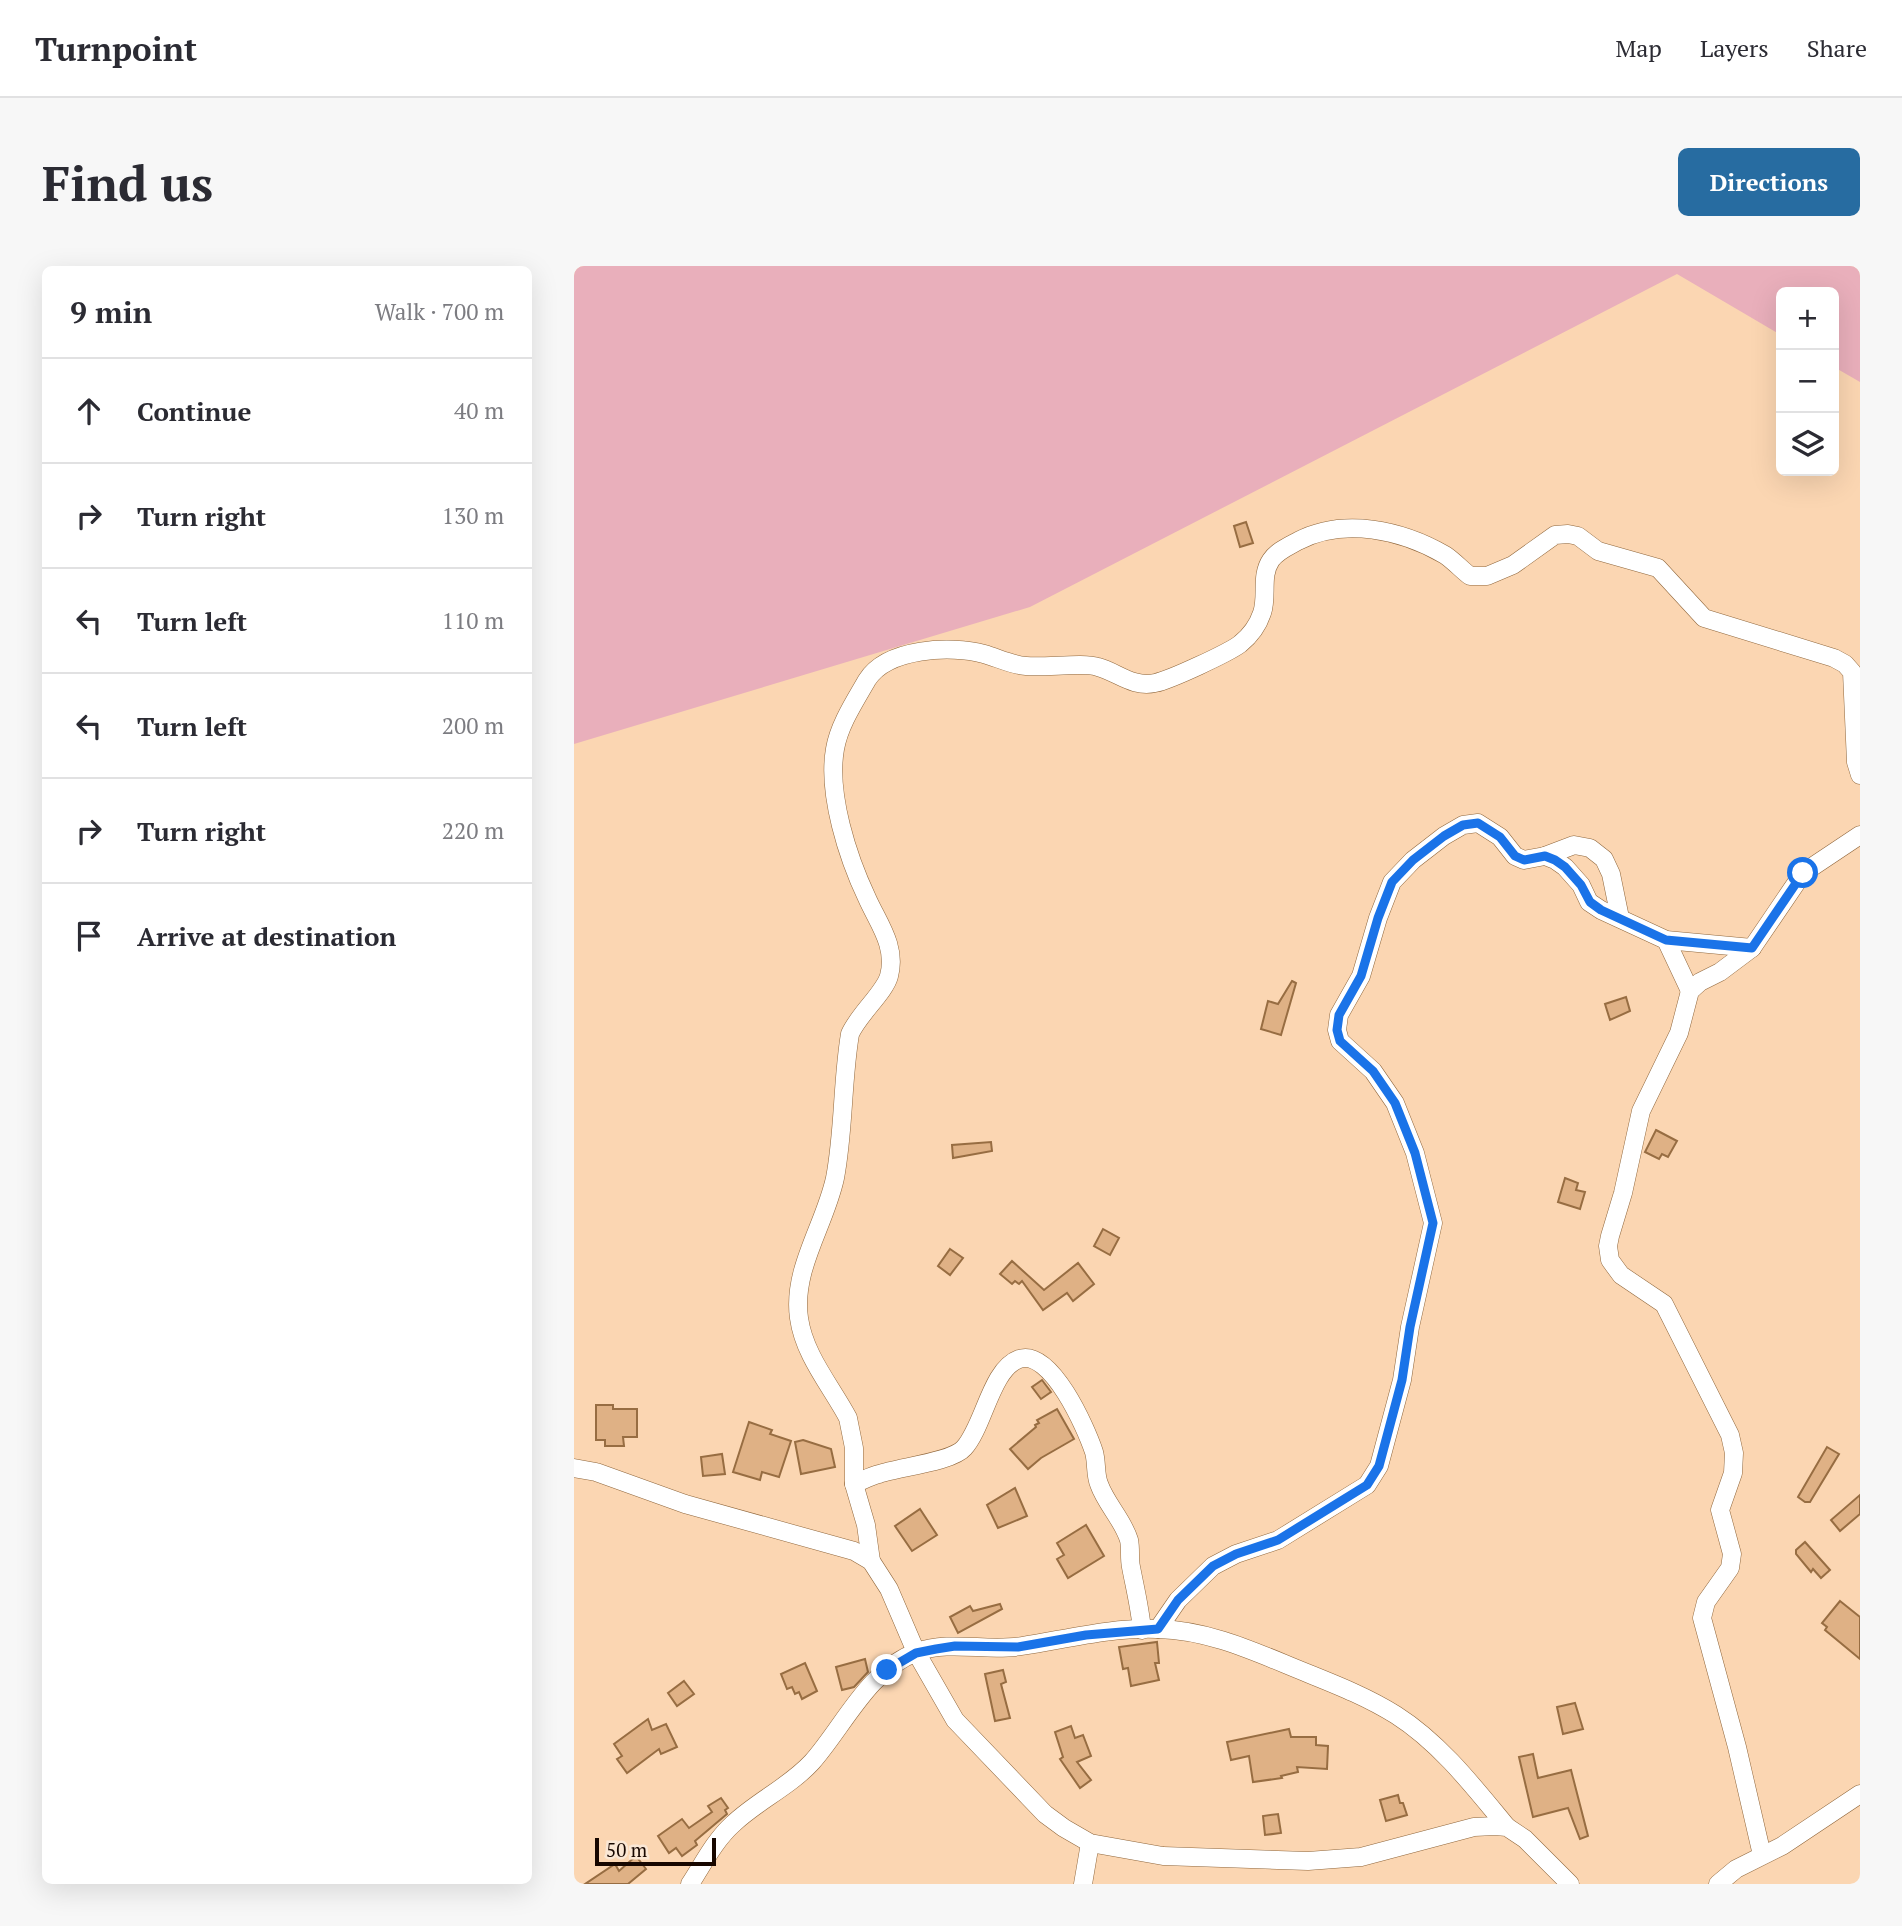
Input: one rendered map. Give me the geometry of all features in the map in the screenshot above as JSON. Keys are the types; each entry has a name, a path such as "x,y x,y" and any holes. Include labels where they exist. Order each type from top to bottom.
{"street":[{"path":"1507,1827 1474,1827 1385,1853 1308,1861 1163,1856 1090,1843 1045,1814 955,1720 916,1653 889,1589 871,1561 866,1525 854,1484 854,1448 848,1418 807,1346 802,1332 798,1299 808,1257 829,1203 835,1176 850,1034 856,1020 889,978 891,953 885,932 867,899 848,849 833,785 835,746 848,714 869,677 883,664 924,649 983,653 1024,666 1096,666 1128,681 1156,683 1240,643 1257,626 1263,611 1266,568 1273,557 1310,535 1351,528 1388,531 1447,556 1470,576 1487,576 1513,565 1555,535 1568,534 1578,537 1598,551 1658,568 1704,618 1834,658 1845,664 1852,672 1856,762 1860,775"},
{"path":"1150,1629 1213,1566 1236,1554 1278,1540 1367,1485 1379,1466 1402,1380 1410,1327 1433,1223 1415,1153 1395,1103 1373,1071 1340,1041 1337,1030 1339,1015 1361,976 1392,882 1413,860 1463,825 1478,823 1489,828 1515,856 1524,860 1545,856 1574,845 1590,848 1604,859 1611,874 1620,918"},
{"path":"1762,1855 1737,1747 1702,1618 1706,1602 1730,1568 1732,1554 1720,1510 1733,1473 1734,1453 1730,1435 1664,1304 1621,1275 1608,1254 1641,1111 1679,1033 1690,990 1752,948 1803,873 1860,835"},
{"path":"1545,856 1565,867 1581,885 1590,902 1601,910 1666,940 1752,948"},
{"path":"1666,940 1690,990"},
{"path":"854,1484 927,1461 946,1460 964,1449 1000,1375 1016,1360 1027,1357 1042,1362 1062,1388 1096,1459 1099,1484 1129,1542 1131,1568 1150,1629"},
{"path":"574,1468 596,1472 685,1504 854,1551 871,1561"},
{"path":"690,1884 732,1825 802,1771 869,1688 887,1670 916,1653 955,1646 1018,1647 1086,1635 1150,1629 1197,1634 1238,1644 1360,1695 1396,1715 1462,1772 1507,1827 1525,1839 1570,1884"},
{"path":"1718,1884 1736,1869 1782,1846 1860,1794"},
{"path":"1083,1884 1090,1843"}],"shaded area":[{"path":"574,266 1860,266 1860,382 1839,370 1839,287 1776,287 1776,332 1677,274 1030,607 574,744"}],"building":[{"path":"1246,522 1253,543 1240,547 1234,526"},
{"path":"1292,981 1296,983 1281,1035 1261,1029 1268,1001 1278,1004"},
{"path":"1626,997 1630,1011 1610,1020 1605,1004"},
{"path":"1656,1130 1677,1141 1668,1157 1662,1154 1659,1159 1645,1152"},
{"path":"991,1142 992,1151 953,1158 952,1145"},
{"path":"1565,1178 1578,1183 1576,1190 1585,1192 1580,1209 1558,1202"},
{"path":"1103,1229 1119,1238 1110,1255 1094,1246"},
{"path":"950,1249 963,1258 950,1275 938,1266"},
{"path":"1012,1261 1044,1290 1078,1263 1094,1284 1073,1301 1067,1293 1043,1310 1022,1281 1012,1284 1000,1274"},
{"path":"1042,1380 1051,1392 1041,1399 1032,1387"},
{"path":"596,1405 613,1405 613,1409 637,1409 637,1437 623,1437 624,1446 605,1446 605,1440 596,1440"},
{"path":"1057,1409 1074,1439 1041,1458 1028,1469 1010,1449 1036,1427 1039,1423 1037,1420"},
{"path":"749,1422 772,1430 770,1434 791,1441 779,1477 762,1472 760,1480 733,1472"},
{"path":"803,1440 831,1449 835,1467 801,1474 795,1442"},
{"path":"1827,1447 1839,1454 1810,1502 1805,1502 1798,1497"},
{"path":"722,1454 725,1474 703,1476 701,1457"},
{"path":"1015,1488 1027,1516 998,1528 987,1505"},
{"path":"1860,1495 1860,1514 1840,1531 1831,1520"},
{"path":"920,1509 937,1535 912,1551 895,1526"},
{"path":"1086,1525 1104,1556 1068,1578 1057,1559 1064,1555 1057,1543"},
{"path":"1805,1542 1830,1570 1821,1578 1813,1569 1811,1572 1796,1554 1796,1550"},
{"path":"1840,1601 1860,1617 1860,1659 1825,1630 1827,1627 1822,1623"},
{"path":"1000,1604 1002,1609 958,1633 950,1617 970,1606 973,1611"},
{"path":"1157,1642 1159,1663 1155,1663 1159,1680 1131,1686 1128,1668 1123,1669 1119,1647"},
{"path":"865,1659 868,1672 854,1687 842,1690 836,1667"},
{"path":"805,1663 817,1691 802,1699 799,1692 795,1694 792,1687 787,1689 781,1674"},
{"path":"1003,1670 1006,1682 1001,1684 1010,1718 995,1721 985,1674"},
{"path":"684,1681 694,1694 677,1706 668,1693"},
{"path":"1575,1703 1583,1729 1563,1734 1557,1707"},
{"path":"648,1719 652,1730 666,1724 677,1747 661,1754 659,1749 627,1773 617,1759 622,1756 614,1744"},
{"path":"1071,1726 1075,1738 1083,1735 1091,1756 1077,1762 1091,1780 1080,1788 1060,1759 1063,1757 1055,1732"},
{"path":"1289,1729 1291,1737 1316,1737 1316,1745 1328,1746 1327,1769 1297,1767 1298,1772 1281,1776 1282,1778 1253,1782 1249,1756 1231,1760 1227,1742"},
{"path":"1533,1754 1538,1778 1571,1770 1588,1836 1580,1839 1568,1808 1533,1817 1519,1757"},
{"path":"1398,1795 1407,1815 1386,1821 1380,1800"},
{"path":"721,1798 728,1808 725,1810 727,1814 695,1841 697,1845 682,1856 676,1848 669,1853 658,1836 682,1819 689,1828 712,1812 708,1806"},
{"path":"1278,1814 1281,1833 1265,1835 1263,1816"},
{"path":"636,1856 646,1869 628,1884 585,1884 615,1864 619,1871"}],"route":[{"path":"887,1670 916,1653 955,1646 1018,1647 1108,1632 1158,1629 1178,1600 1213,1566 1236,1554 1278,1540 1367,1485 1379,1466 1402,1380 1410,1327 1433,1223 1415,1153 1395,1103 1373,1071 1340,1041 1337,1030 1339,1015 1361,976 1392,882 1413,860 1463,825 1478,823 1500,837 1515,856 1524,860 1545,856 1555,860 1581,885 1590,902 1601,910 1666,940 1734,944 1752,948 1803,873"}]}
